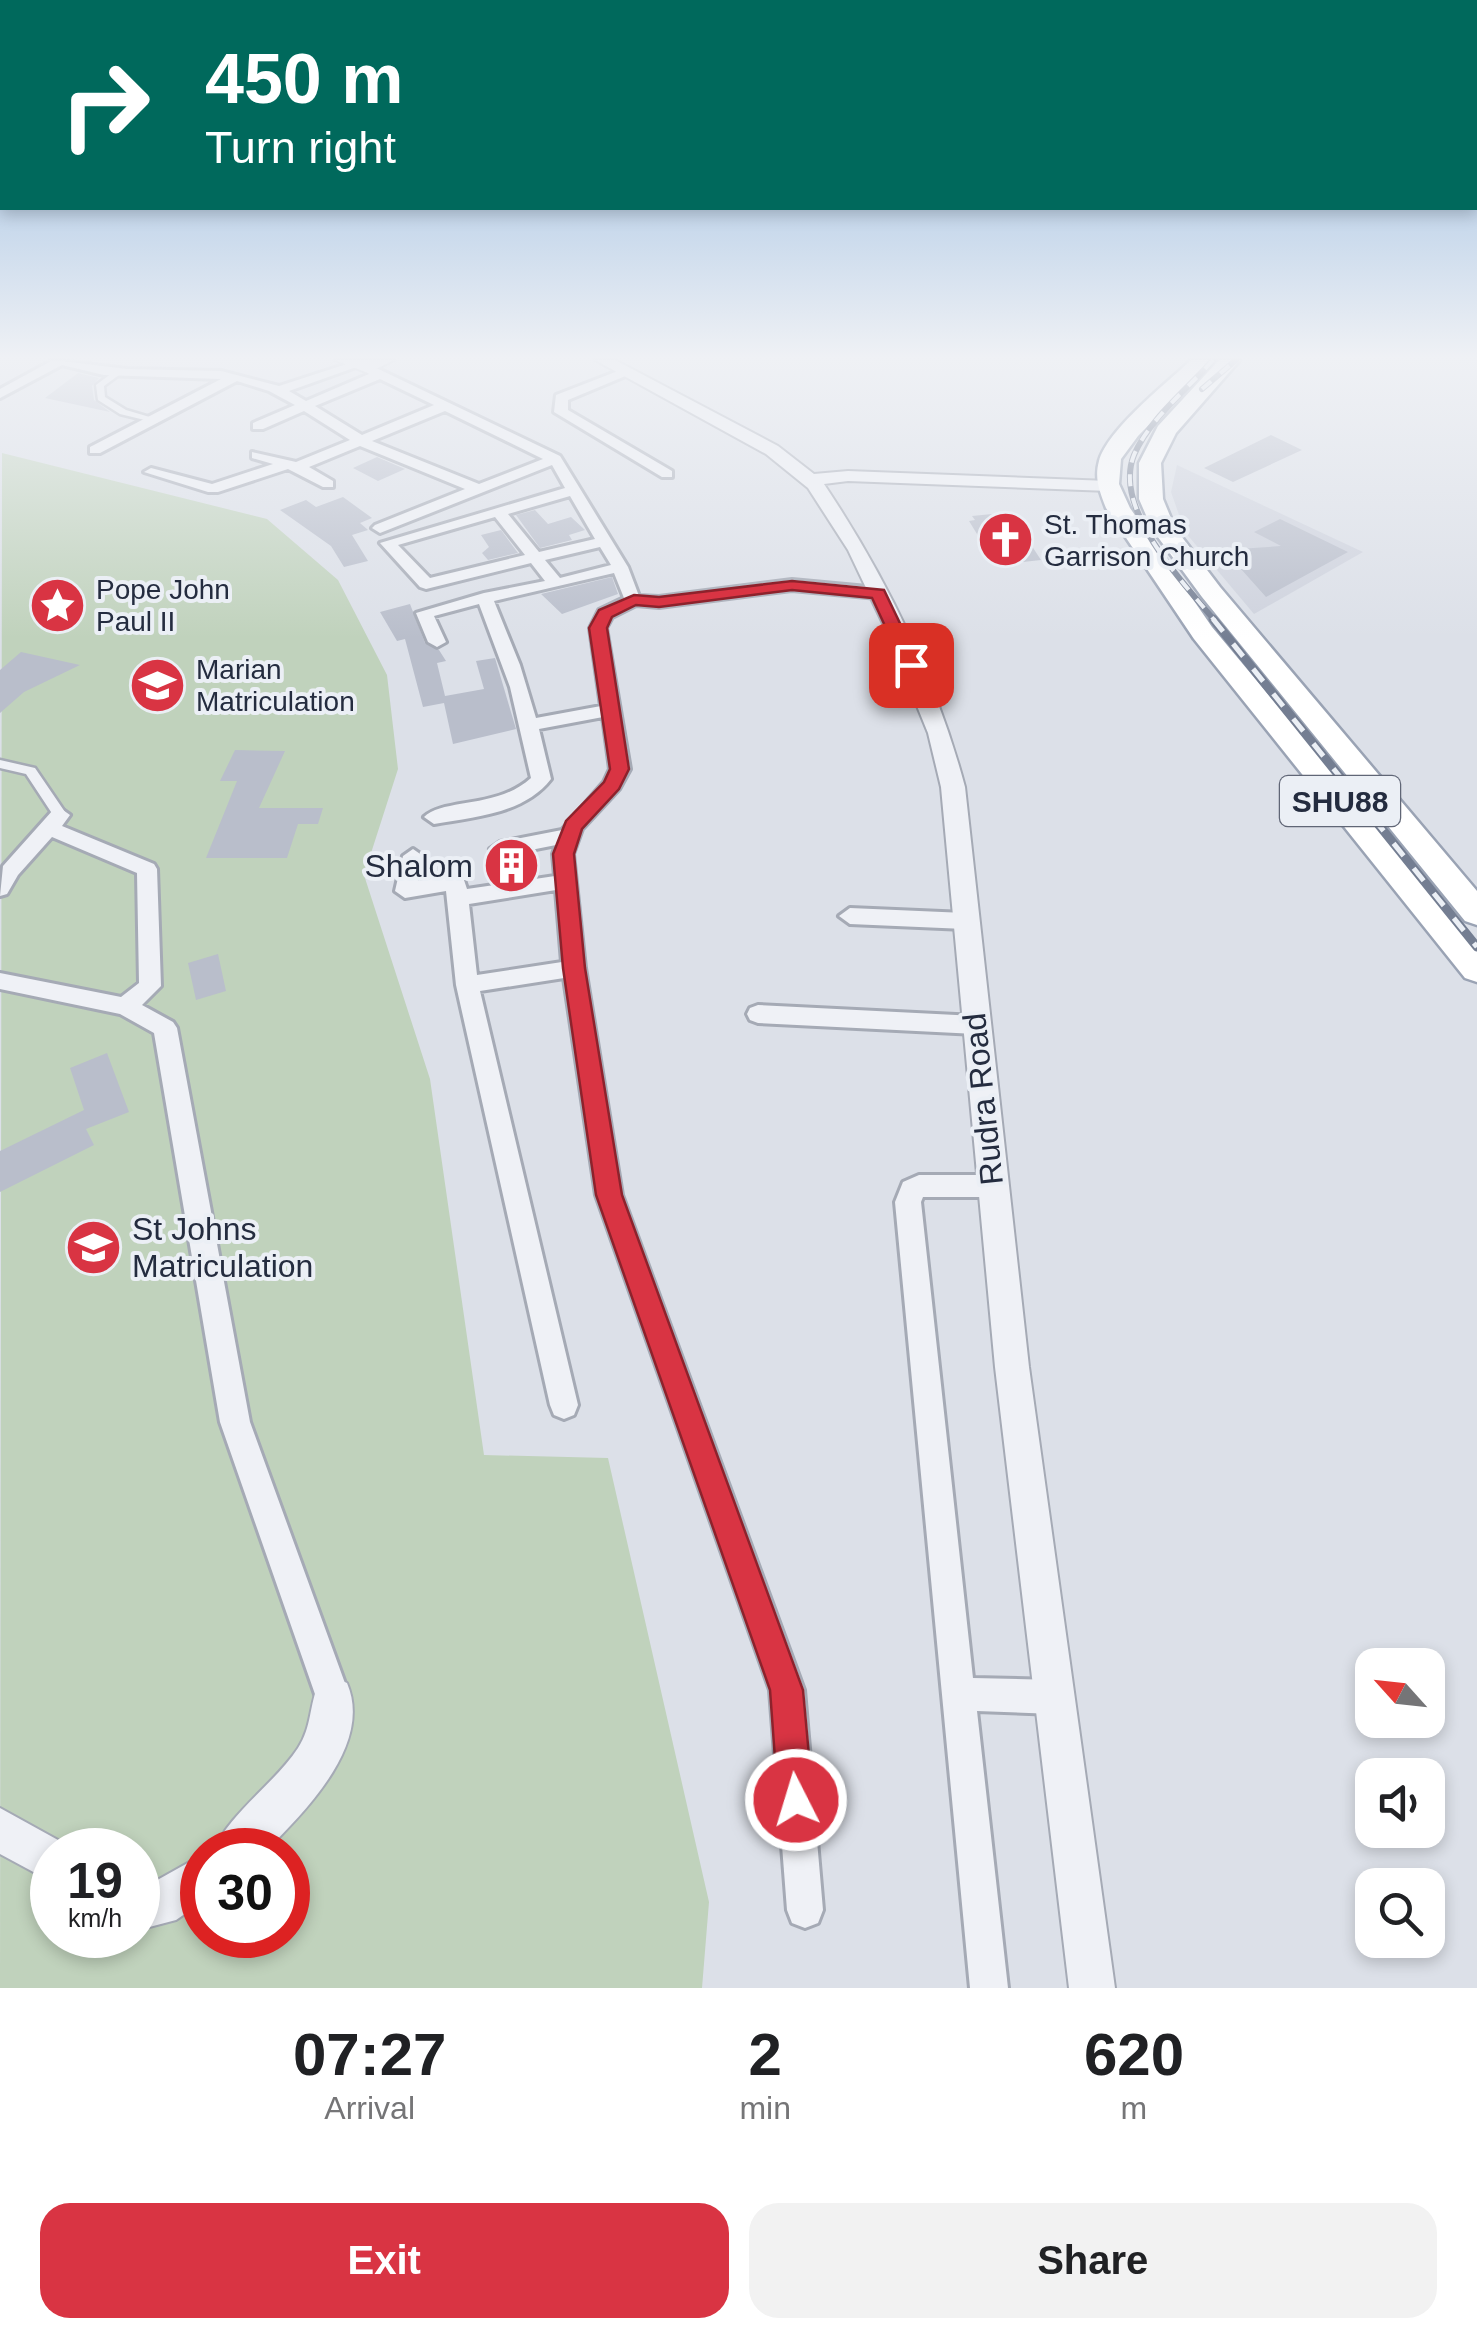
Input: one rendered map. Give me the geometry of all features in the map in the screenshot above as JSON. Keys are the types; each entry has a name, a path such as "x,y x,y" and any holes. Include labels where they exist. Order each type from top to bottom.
{"main road":[{"path":"1109,486 1110,459 1114,453"},
{"name":"SHU88","path":"1155,453 1150,463 1151,499 1164,529 1477,912"},
{"name":"SHU88","path":"1109,486 1118,508 1178,596 1477,969"},
{"path":"1178,596 1212,592"}],"street":[{"path":"151,472 214,489 326,453"},
{"path":"387,453 478,489"},
{"path":"543,453 556,459 620,567 634,600"},
{"path":"631,453 668,474"},
{"name":"Rudra Road","path":"776,453 810,480 858,550 922,692 953,787 992,1186 1092,1988"},
{"path":"257,455 328,484"},
{"path":"380,528 556,459"},
{"path":"810,480 848,476 1109,486"},
{"path":"572,491 388,543 426,584 605,541"},
{"path":"498,512 556,584"},
{"path":"437,642 424,613 620,567"},
{"path":"804,1910 786,1690 609,1195 574,968 563,854 573,826 612,785 620,769 598,628 605,614 634,600 659,602 792,586 878,593"},
{"path":"434,817 502,804 529,793 540,780 512,657 484,598"},
{"path":"530,725 610,710"},
{"path":"0,764 30,771 55,821 147,868 150,986 125,1006"},
{"path":"0,889 10,871 55,821"},
{"path":"500,849 570,835"},
{"path":"413,856 405,891 456,882 468,985 564,1405"},
{"path":"458,898 566,881"},
{"path":"850,916 965,922"},
{"path":"468,985 574,968"},
{"path":"4,985 125,1006 165,1028 236,1422 333,1697 332,1723 309,1768 256,1828"},
{"path":"758,1014 976,1025"},
{"path":"990,1988 908,1202 912,1190 919,1186 992,1186"},
{"path":"960,1694 1055,1697"},
{"path":"0,1830 30,1847"}],"shaded area":[{"path":"1177,465 1363,552 1254,614 1185,532 1171,492"}],"green space":[{"path":"2,453 267,519 338,580 387,675 398,769 364,875 430,1079 484,1455 608,1458 709,1902 702,1988 0,1988"}],"building":[{"path":"1235,453 1296,453 1233,482 1204,468"},
{"path":"377,457 405,469 378,481 353,468"},
{"path":"343,497 372,518 360,523 368,530 352,535 368,561 344,567 331,546 280,510 306,500 316,507"},
{"path":"535,510 548,524 571,517 585,530 569,535 572,540 540,548 516,515"},
{"name":"St. Thomas Garrison Church","path":"972,516 1012,516 1041,560 996,565 969,521 975,520"},
{"path":"1280,519 1348,552 1266,597 1224,550 1281,546 1254,532"},
{"path":"501,530 518,553 488,560 482,553 489,547 481,535"},
{"path":"612,577 618,594 562,614 541,594"},
{"path":"410,604 425,643 439,650 446,661 437,663 445,696 484,689 476,661 495,658 516,729 453,744 444,703 423,707 405,639 397,641 380,612"},
{"path":"21,652 80,665 24,692 0,713 0,670"},
{"path":"235,750 285,751 259,808 323,808 318,824 298,824 287,858 206,858 237,781 220,781"},
{"path":"218,954 226,991 196,1000 188,963"},
{"path":"107,1053 129,1112 86,1129 94,1145 0,1192 0,1151 84,1110 70,1068"}],"railway":[{"path":"1135,453 1130,476 1142,521 1170,566 1215,621"},
{"path":"1213,619 1477,947"}],"place":[{"name":"St. Thomas Garrison Church","path":"1005,540"},
{"name":"Pope John Paul II","path":"57,605"},
{"name":"Marian Matriculation","path":"157,685"},
{"name":"Shalom","path":"512,866"},
{"name":"St Johns Matriculation","path":"93,1247"}],"route":[{"path":"796,1800 786,1690 609,1195 574,968 563,854 573,826 612,785 620,769 598,628 605,614 634,600 659,602 792,586 878,593 911,665"}]}
